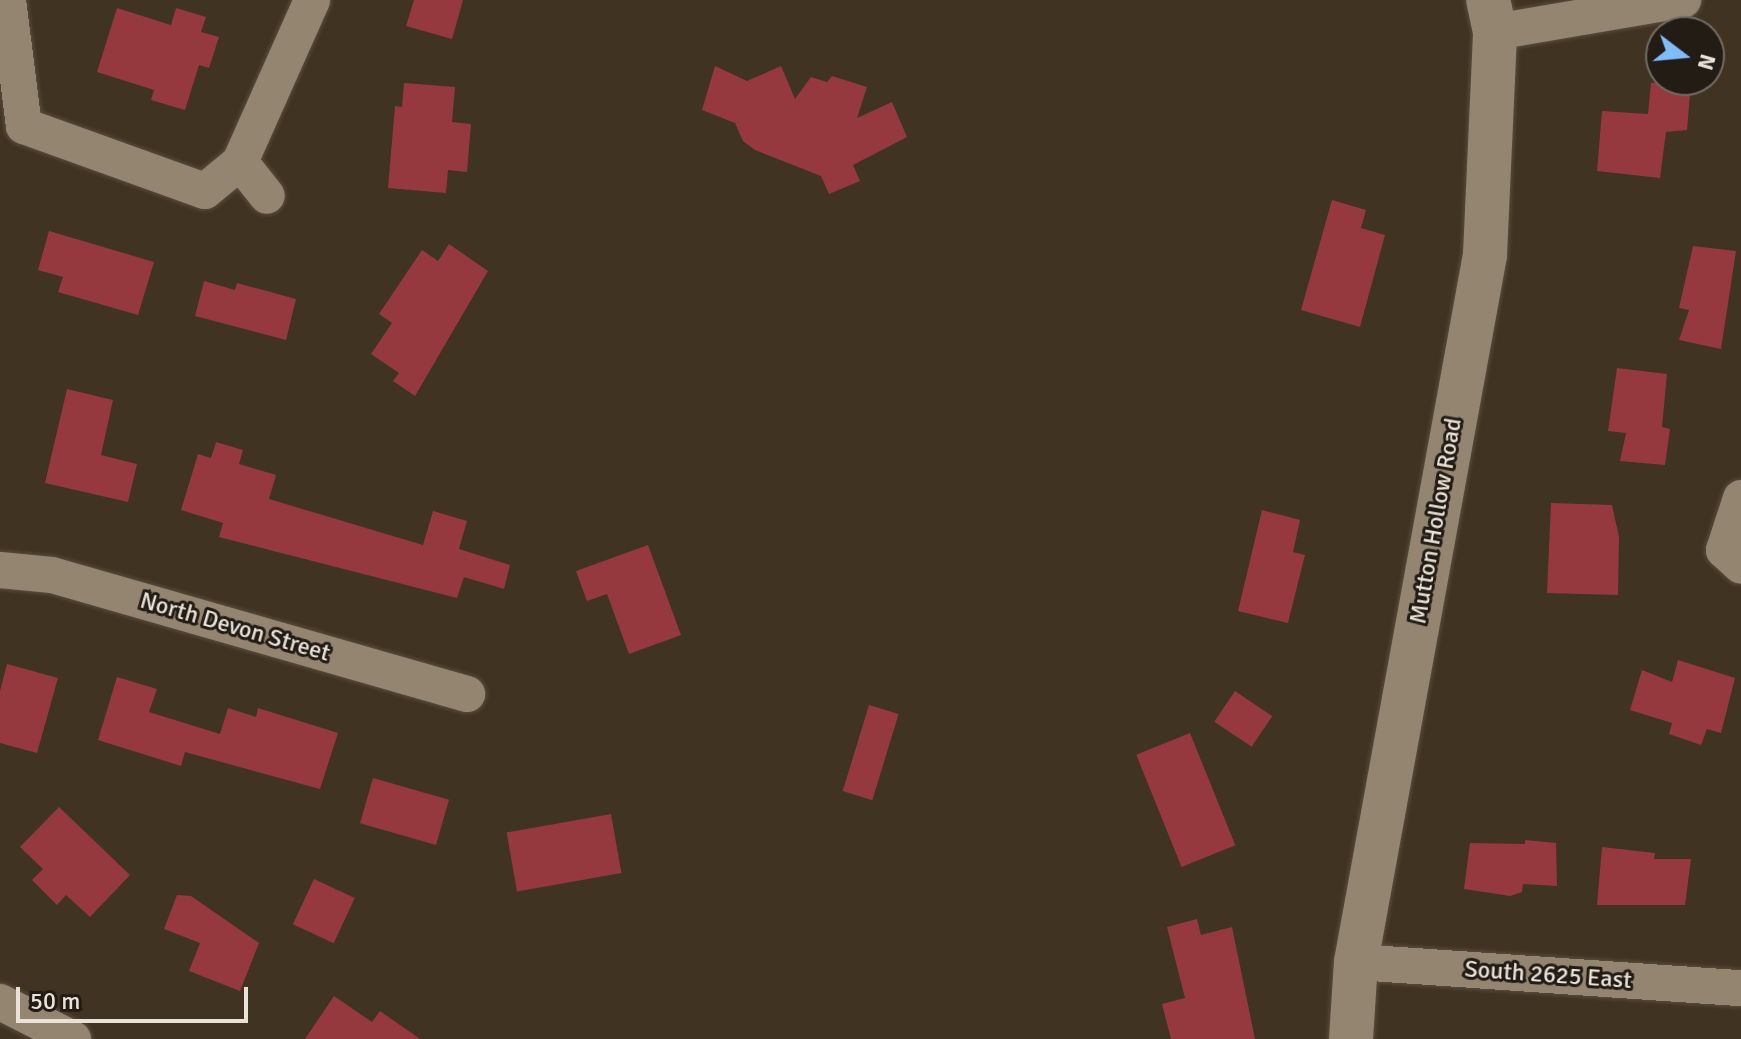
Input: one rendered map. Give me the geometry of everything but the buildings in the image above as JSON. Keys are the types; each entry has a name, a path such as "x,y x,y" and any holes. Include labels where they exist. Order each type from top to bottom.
{"street":[{"path":"8,0 24,126 205,191 240,162 312,0"},
{"path":"1491,16 1683,0"},
{"name":"Mutton Hollow Road","path":"1351,1039 1356,962 1485,255 1491,16"},
{"path":"240,162 267,196"},
{"path":"1732,558 1741,498"},
{"name":"North Devon Street","path":"0,570 52,575 467,694"},
{"name":"South 2625 East","path":"1356,962 1741,988"},
{"path":"0,1002 73,1039"}]}
